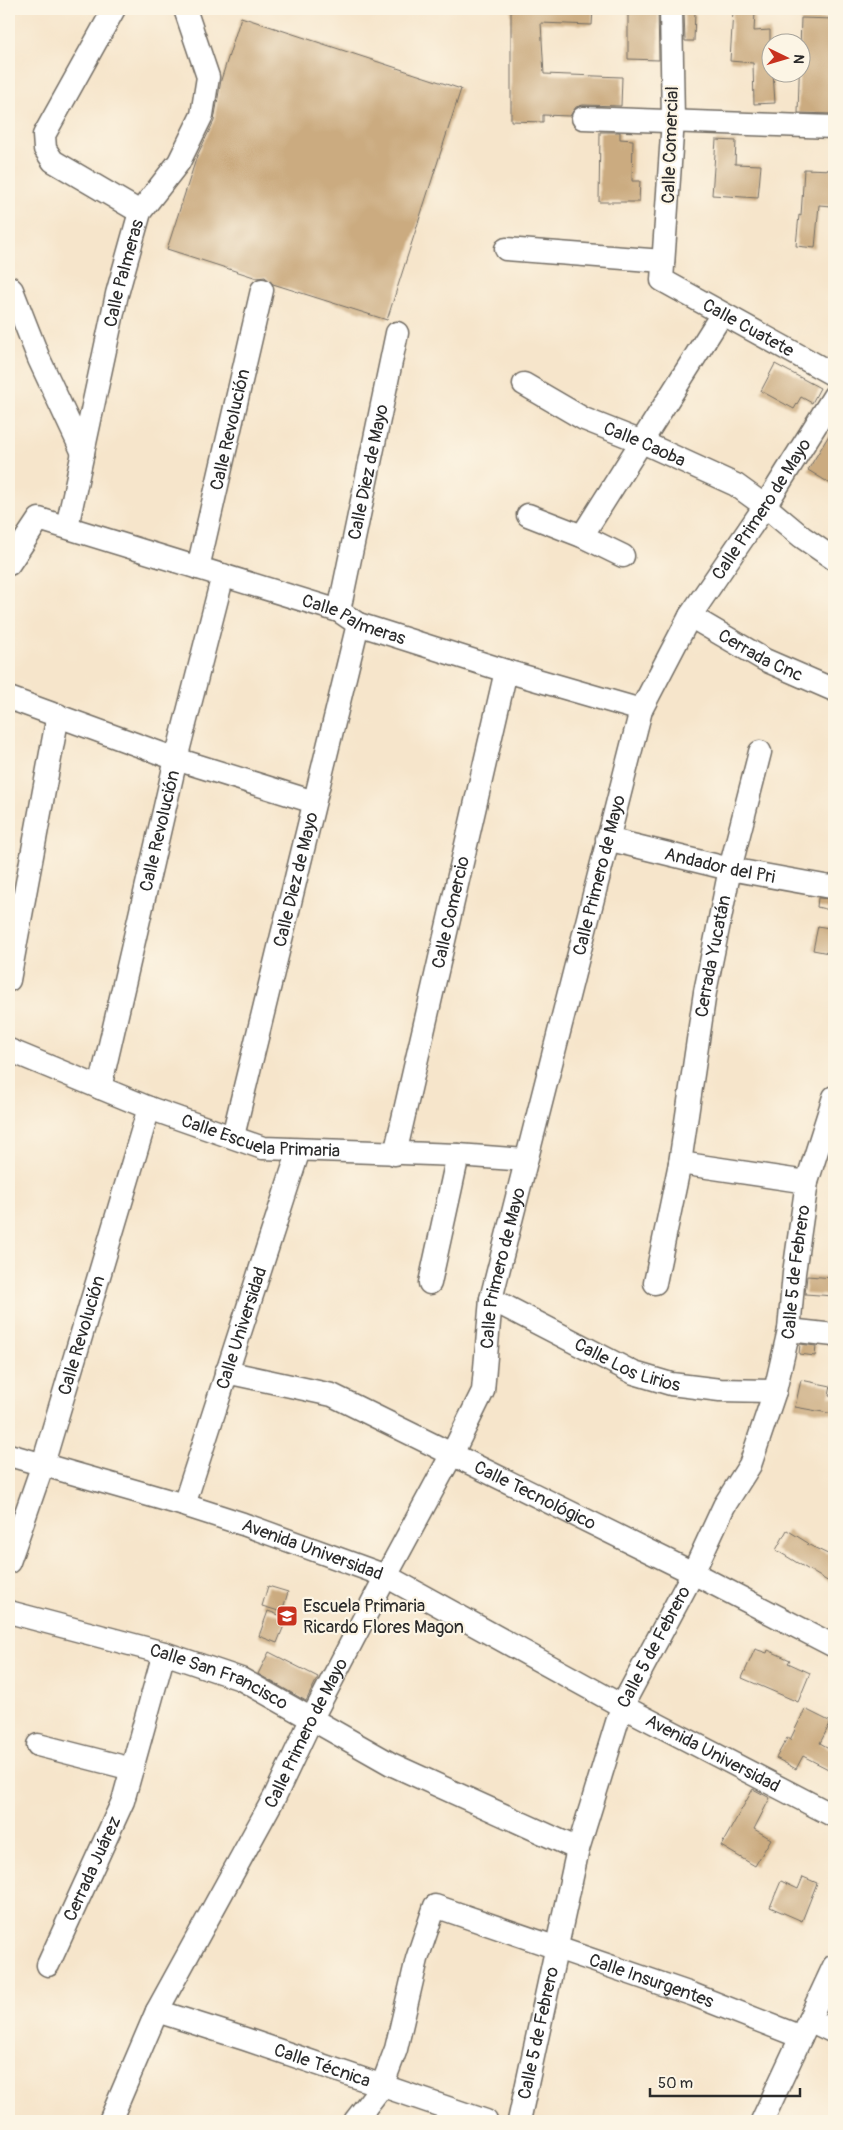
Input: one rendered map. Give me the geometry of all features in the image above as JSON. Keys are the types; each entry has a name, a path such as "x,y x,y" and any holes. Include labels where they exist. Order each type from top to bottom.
{"street":[{"path":"114,9 44,134 45,149 53,161 140,212"},
{"name":"Calle Palmeras","path":"67,527 117,294 140,212 179,162 202,115 208,77 184,9"},
{"name":"Calle Comercial","path":"663,271 674,120 671,9"},
{"path":"583,118 834,127"},
{"name":"Calle Cuatete","path":"506,248 663,271 722,314 834,375"},
{"path":"9,287 12,290 38,359 83,453"},
{"name":"Calle Revolución","path":"198,568 262,290"},
{"path":"582,536 722,314"},
{"name":"Calle Diez de Mayo","path":"340,611 397,333"},
{"name":"Calle Caoba","path":"524,384 584,419 642,442 736,485 802,537 834,559"},
{"name":"Calle Primero de Mayo","path":"110,2121 157,2011 275,1796 312,1720 386,1576 452,1454 483,1391 490,1299 641,710 690,616 765,506 834,396"},
{"path":"528,515 582,536 623,556"},
{"name":"Calle Palmeras","path":"9,564 39,519 340,611 358,624 506,671 641,710"},
{"name":"Calle Revolución","path":"100,1088 176,759 223,575"},
{"name":"Cerrada Cnc","path":"690,616 766,660 834,690"},
{"name":"Calle Diez de Mayo","path":"233,1136 358,624"},
{"name":"Calle Comercio","path":"395,1154 506,671"},
{"path":"9,698 176,759 314,802"},
{"path":"9,980 58,715"},
{"name":"Cerrada Yucatán","path":"655,1283 680,1162 705,992 730,869 760,752"},
{"name":"Andador del Pri","path":"607,839 730,869 834,886"},
{"name":"Calle Escuela Primaria","path":"9,1050 149,1108 263,1148 458,1155 526,1160"},
{"name":"Calle 5 de Febrero","path":"519,2121 578,1849 622,1706 693,1573 724,1506 750,1465 775,1391 789,1330 794,1273 807,1182 834,1097"},
{"name":"Calle Revolución","path":"9,1562 42,1464 149,1108"},
{"name":"Calle Universidad","path":"184,1505 299,1150"},
{"path":"430,1283 458,1155"},
{"path":"680,1162 807,1182"},
{"name":"Calle Los Lirios","path":"490,1299 634,1373 681,1386 720,1390 775,1391"},
{"path":"789,1330 834,1335"},
{"name":"Calle Tecnológico","path":"226,1372 332,1395 693,1573 834,1646"},
{"name":"Avenida Universidad","path":"9,1455 184,1505 243,1524 386,1576 622,1706 834,1816"},
{"name":"Calle San Francisco","path":"9,1612 164,1654 241,1680 392,1764 578,1849"},
{"name":"Cerrada Juárez","path":"48,1966 123,1801 164,1654"},
{"path":"38,1745 132,1769"},
{"name":"Calle Insurgentes","path":"355,2121 382,2086 396,2049 416,1959 436,1906 694,1995 805,2029 834,2032"},
{"path":"762,2121 834,1966"},
{"name":"Calle Técnica","path":"157,2011 486,2121"}],"building":[{"path":"511,9 593,9 592,25 541,23 544,74 622,77 621,106 583,105 576,107 570,116 543,115 543,122 511,121"},
{"path":"628,9 658,9 659,60 628,59"},
{"path":"733,10 755,12 754,31 770,30 770,32 760,32 760,82 774,82 775,103 754,104 753,63 730,61"},
{"path":"684,11 695,11 694,41 685,41"},
{"path":"241,17 461,89 387,320 273,284 265,277 257,278 167,249 197,156 214,121 221,80"},
{"path":"801,18 834,19 834,114 798,113 799,82 810,82 810,32 801,32"},
{"path":"600,132 620,132 620,139 633,140 632,181 640,181 639,202 599,202"},
{"path":"716,140 736,141 735,164 761,165 758,198 712,195"},
{"path":"804,169 834,170 832,206 819,205 815,248 796,246 799,215 801,216"},
{"path":"775,364 820,388 812,403 801,397 794,409 761,391"},
{"path":"834,427 834,486 808,470"},
{"path":"818,898 834,899 834,911 817,907"},
{"path":"818,926 834,929 834,954 813,950"},
{"path":"807,1276 834,1278 834,1296 805,1294"},
{"path":"800,1344 816,1346 815,1356 799,1354"},
{"path":"801,1380 831,1386 829,1396 834,1397 834,1414 795,1407"},
{"path":"787,1530 807,1544 834,1557 834,1585 776,1550"},
{"path":"268,1586 288,1592 282,1612 262,1606"},
{"path":"268,1611 287,1618 277,1643 259,1636"},
{"path":"755,1649 767,1653 768,1650 790,1660 788,1663 810,1673 798,1702 742,1678"},
{"path":"269,1652 318,1677 306,1701 258,1674"},
{"path":"805,1709 831,1722 820,1743 834,1751 834,1772 803,1756 796,1769 776,1758 787,1738 790,1740"},
{"path":"753,1789 770,1798 754,1829 771,1839 755,1866 721,1846"},
{"path":"803,1877 817,1883 802,1921 770,1907 781,1881 798,1889"}],"place":[{"name":"Escuela Primaria Ricardo Flores Magon","path":"287,1616"}]}
